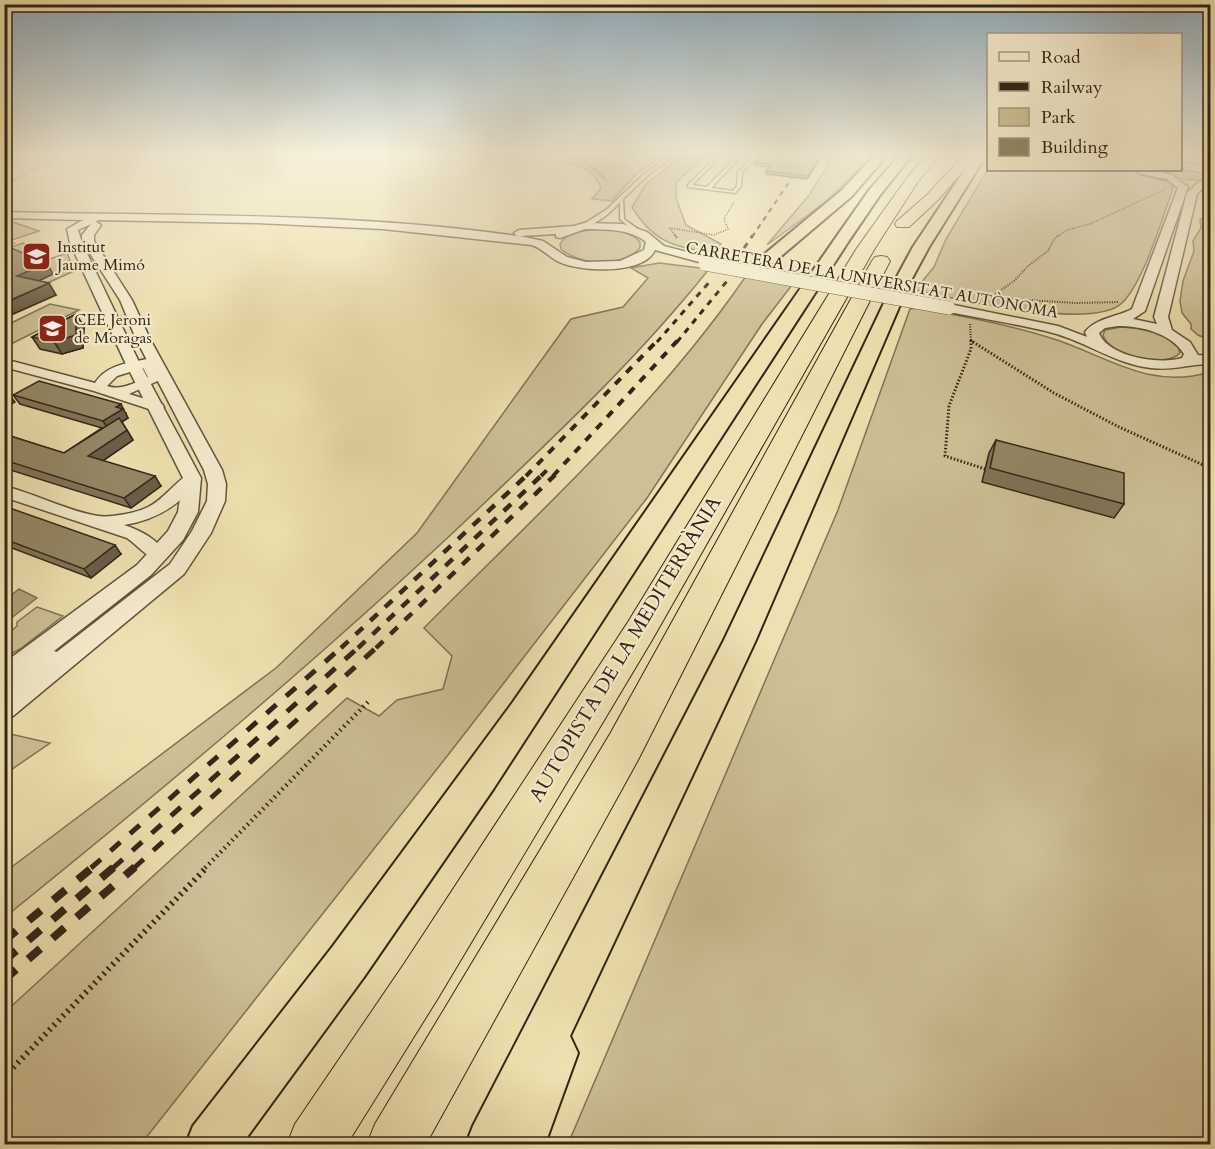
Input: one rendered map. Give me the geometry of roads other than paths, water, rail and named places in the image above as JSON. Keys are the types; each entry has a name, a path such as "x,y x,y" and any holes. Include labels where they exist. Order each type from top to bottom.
{"highway":[{"path":"749,268 761,265 830,208"},
{"path":"211,1144 326,992 499,749 864,208"},
{"path":"894,208 897,237"},
{"name":"AUTOPISTA DE LA MEDITERRÀNIA","path":"395,1144 624,747 897,237 910,208"},
{"name":"AUTOPISTA DE LA MEDITERRÀNIA","path":"315,1144 539,795 640,631 722,489 915,208"},
{"path":"491,1144 602,925 739,642 897,237 923,208"},
{"path":"897,237 927,208"},
{"path":"897,237 934,238 956,208"},
{"path":"520,1144 602,925"}],"street":[{"path":"1117,322 1138,311 1175,208"},
{"path":"1166,332 1161,317 1188,208"},
{"path":"4,210 305,220 498,233 616,226 638,232"},
{"path":"38,211 96,218"},
{"path":"4,215 96,218 140,216"},
{"path":"4,215 39,221 58,230 66,236 87,279 93,281"},
{"name":"CARRETERA DE LA UNIVERSITAT AUTÒNOMA","path":"140,216 392,228 509,238 534,243 549,249 560,258 584,265 606,266 665,260 749,268 949,306 1058,330 1125,358 1151,364 1175,365 1188,360 1210,360"},
{"path":"140,216 99,230 93,237 145,327 142,335 141,365"},
{"path":"96,218 72,229 93,281 150,381 167,399 180,404"},
{"path":"4,708 177,569 201,533 216,501 217,484 213,470 126,300 88,241 88,235 97,224 96,218"},
{"path":"549,249 555,238 578,228"},
{"name":"CARRETERA DE LA UNIVERSITAT AUTÒNOMA","path":"638,232 651,243 673,253 708,263 949,306 1081,323 1117,322"},
{"path":"631,262 649,252 651,243"},
{"path":"1117,322 1141,325 1166,332 1182,341 1210,349"},
{"path":"1102,324 1093,328 1091,334 1103,348"},
{"path":"1182,341 1191,351 1188,360"},
{"path":"4,363 157,408"},
{"path":"105,391 101,383 111,373 141,365"},
{"path":"105,391 150,381"},
{"path":"4,677 144,570 176,535 189,512 192,478 157,408 150,381"},
{"path":"96,522 129,520 151,514 176,498 192,478"},
{"path":"4,491 134,534 146,542 158,555"},
{"path":"4,688 18,682 117,609 139,601"}],"lane":[{"path":"578,228 604,216 613,208"},
{"path":"622,208 622,219 638,232"}],"railway":[{"path":"752,237 772,208"},
{"path":"744,248 753,235"},
{"path":"657,342 712,279"},
{"path":"677,342 727,281"},
{"path":"527,475 658,340"},
{"path":"553,476 678,340"},
{"path":"542,475 549,468"},
{"path":"341,648 527,475"},
{"path":"358,648 542,475"},
{"path":"376,648 555,475"},
{"path":"91,868 343,646"},
{"path":"113,868 360,646"},
{"path":"134,868 378,646"},
{"path":"4,941 93,867"},
{"path":"4,961 114,867"},
{"path":"4,980 135,867"}],"place":[{"name":"Institut Jaume Mimó","path":"36,256"},
{"name":"CEE Jeroni de Moragas","path":"53,329"}]}
